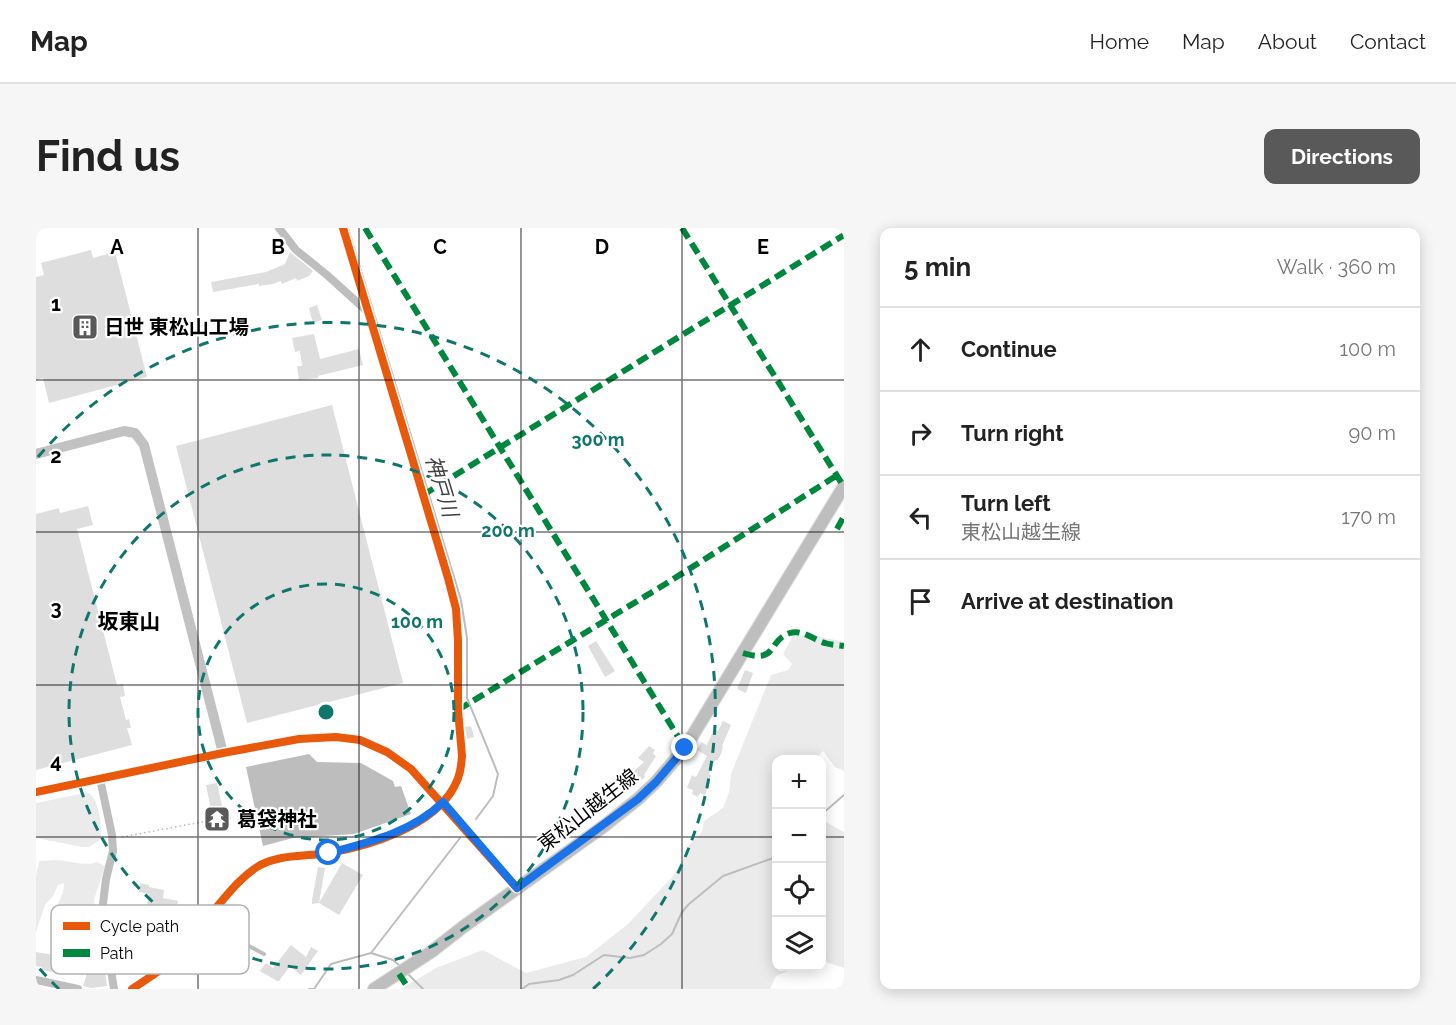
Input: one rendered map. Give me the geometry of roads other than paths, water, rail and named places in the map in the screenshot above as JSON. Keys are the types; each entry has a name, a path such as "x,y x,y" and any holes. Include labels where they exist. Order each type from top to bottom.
{"main road":[{"name":"東松山越生線","path":"374,989 431,952 638,799 673,763 685,748 844,486"}],"street":[{"path":"279,228 296,250 370,314"},
{"path":"219,905 241,879 258,866 277,858 329,853 389,835 421,821 443,802 455,786 461,768 456,609 343,228"},
{"path":"36,454 124,431 135,434 144,445 223,753"},
{"path":"36,792 299,739 336,737 360,740 387,752 416,774 517,888"},
{"path":"100,779 112,839 103,905"},
{"path":"112,974 114,989"},
{"path":"132,989 154,974"},
{"path":"36,980 78,989"}],"lane":[{"path":"249,946 264,954"}],"waterway":[{"name":"神戸川","path":"348,228 461,600 467,638 467,698 498,774 493,796 476,819"},
{"path":"826,811 844,795"},
{"name":"神戸川","path":"309,989 314,989 331,964 371,953 460,838"},
{"path":"522,989 529,984 559,980 573,975 604,955 630,958 644,955 672,934 682,912 689,904 723,876 772,858"},
{"path":"371,953 393,960 400,966"},
{"path":"406,972 423,989"}],"place":[{"name":"日世 東松山工場","path":"85,327"},
{"name":"葛袋神社","path":"217,819"}],"district":[{"name":"坂東山","path":"129,621"}]}
